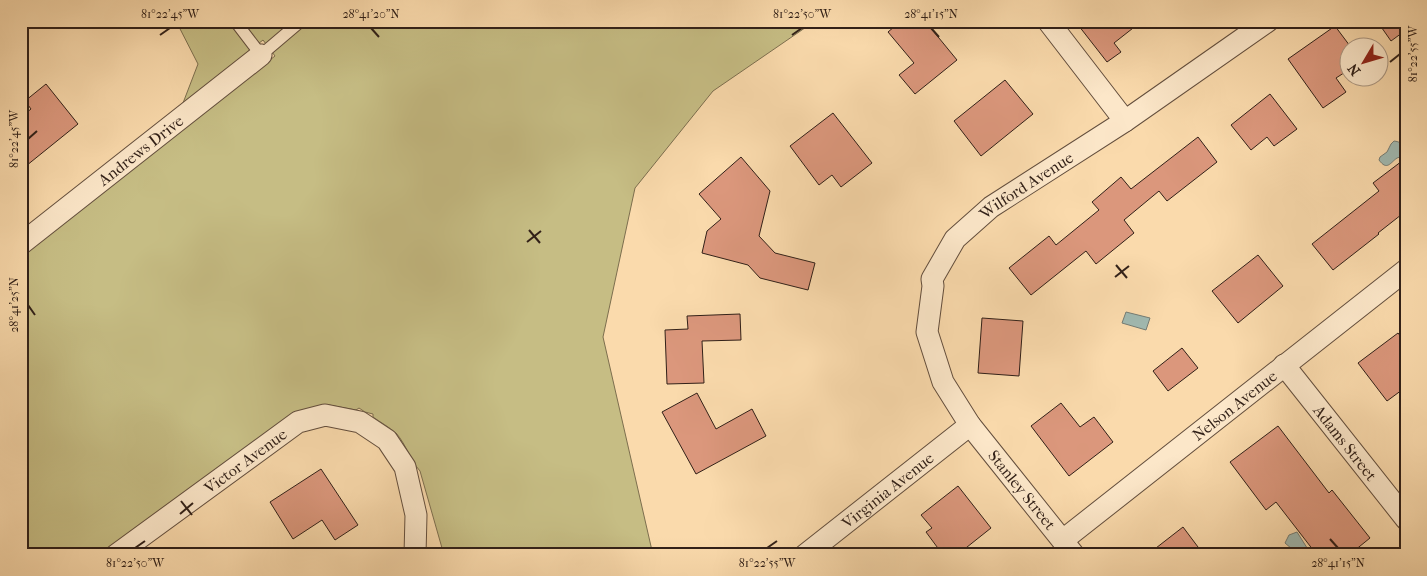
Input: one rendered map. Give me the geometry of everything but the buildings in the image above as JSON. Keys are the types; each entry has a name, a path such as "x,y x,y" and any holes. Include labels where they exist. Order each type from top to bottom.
{"street":[{"path":"1048,21 1125,121"},
{"name":"Wilford Avenue","path":"970,425 944,382 927,332 933,286 932,279 955,239 991,207 1125,121 1268,21"},
{"name":"Andrews Drive","path":"21,244 261,55"},
{"name":"Nelson Avenue","path":"1069,548 1284,365 1406,270"},
{"name":"Adams Street","path":"1284,365 1406,519"},
{"name":"Victor Avenue","path":"116,555 298,422 325,415 360,422 387,440 405,467 416,515 415,555"},
{"name":"Stanley Street","path":"970,425 1069,548"},
{"name":"Virginia Avenue","path":"805,555 970,425"}],"lane":[{"path":"235,21 261,55 301,21"}],"shaded area":[{"path":"176,21 815,21 713,91 635,188 603,337 653,555 444,555 420,471 396,433 373,417 373,414 359,408 356,410 329,405 293,414 100,555 21,555 21,256 275,56 263,40 183,103 198,64"}],"water":[{"path":"1394,141 1400,142 1403,145 1406,155 1397,158 1386,166 1379,160"},
{"path":"1126,312 1150,318 1146,330 1122,323"},
{"path":"1297,532 1309,551 1305,555 1299,555 1285,543 1289,535"}]}
